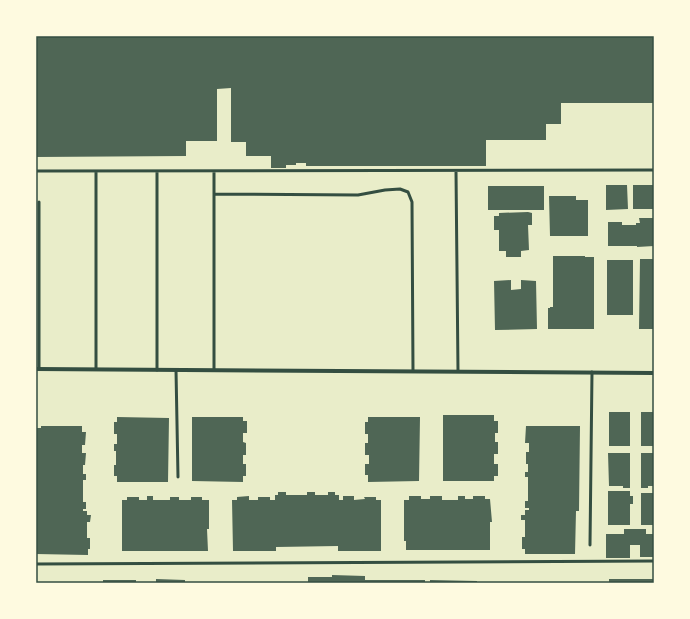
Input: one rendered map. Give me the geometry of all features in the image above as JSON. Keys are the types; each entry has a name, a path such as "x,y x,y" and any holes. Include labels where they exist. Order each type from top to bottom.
{"street":[{"path":"38,369 654,373"}],"lane":[{"path":"36,171 654,170"},
{"path":"96,171 96,369"},
{"path":"157,171 157,370"},
{"path":"214,171 214,370"},
{"path":"456,171 458,371"},
{"path":"214,194 358,195 400,189 408,192 412,202 413,371"},
{"path":"38,369 39,202"},
{"path":"176,370 178,477"},
{"path":"590,545 592,372"},
{"path":"36,564 654,561"}],"building":[{"path":"36,36 654,36 654,103 561,103 561,124 546,124 546,140 486,140 486,166 306,166 306,163 296,163 296,165 286,165 286,168 271,168 271,156 246,156 246,142 231,142 231,88 217,89 217,141 186,141 186,156 36,157"},
{"path":"606,185 627,185 628,209 606,210"},
{"path":"633,185 654,185 654,209 633,209"},
{"path":"488,186 544,186 544,210 488,210"},
{"path":"549,196 576,196 576,200 588,200 588,236 550,236"},
{"path":"499,213 532,213 532,225 528,225 529,250 521,251 521,257 506,257 506,251 499,251 499,230 494,230 494,216 499,216"},
{"path":"639,218 654,218 654,246 608,246 608,222 622,222 622,225 636,225 636,223 640,223"},
{"path":"553,256 594,257 594,329 548,329 548,308 553,307"},
{"path":"640,259 654,259 654,329 639,329"},
{"path":"607,260 633,260 633,315 607,315"},
{"path":"511,280 511,290 521,289 521,280 536,281 537,329 495,330 494,281"},
{"path":"609,412 630,412 630,446 609,446"},
{"path":"641,412 654,412 654,446 641,446"},
{"path":"443,415 494,415 494,421 498,421 498,433 495,433 495,442 498,442 498,454 494,454 494,464 498,464 498,476 494,476 494,481 443,481"},
{"path":"117,417 169,418 168,482 117,482 117,476 114,476 116,451 114,451 114,444 117,444 117,434 114,434 114,422 117,422"},
{"path":"192,417 243,417 243,421 247,421 247,433 243,433 243,442 246,443 246,455 243,455 243,464 246,464 246,476 243,476 243,482 192,481"},
{"path":"368,417 420,417 419,481 368,482 368,475 365,475 365,464 369,464 369,455 365,455 365,443 368,443 368,434 365,434 365,422 368,422"},
{"path":"41,426 82,426 82,432 86,432 85,445 82,445 82,453 86,453 85,465 83,465 83,474 86,474 86,480 83,480 83,502 86,502 86,509 83,509 83,511 87,511 87,515 91,515 90,522 87,522 87,538 90,538 90,549 88,549 88,555 36,554 36,428 41,428"},
{"path":"526,426 580,426 579,511 576,511 575,554 525,554 525,549 522,549 522,537 525,537 525,520 521,520 521,515 525,515 525,510 529,510 529,508 525,508 525,501 528,501 528,477 525,477 525,472 528,472 526,452 529,452 529,443 525,443"},
{"path":"608,453 630,453 630,488 623,488 623,486 609,486"},
{"path":"641,453 654,453 654,486 648,486 648,488 641,488"},
{"path":"608,491 630,491 630,496 633,496 633,504 630,504 630,525 608,525"},
{"path":"278,492 286,492 286,495 307,495 307,492 315,492 315,495 328,495 328,492 335,492 335,495 339,495 339,500 343,500 343,496 354,496 354,500 365,499 364,497 376,497 376,500 381,500 381,551 338,551 338,546 276,547 276,551 233,551 232,500 237,500 237,497 249,496 249,500 258,500 258,497 270,497 270,500 275,500 275,495 278,495"},
{"path":"641,493 654,493 654,525 641,525"},
{"path":"147,496 153,496 153,500 170,500 170,497 179,497 179,500 191,500 191,497 202,497 202,500 209,500 209,529 207,529 208,551 122,551 122,500 127,500 127,497 139,497 139,500 147,500"},
{"path":"409,496 421,496 421,499 430,499 430,496 442,496 442,500 458,500 458,496 465,496 465,499 473,499 473,496 485,496 485,499 490,499 492,522 490,522 490,550 406,550 406,541 404,541 404,500 409,500"},
{"path":"624,529 646,529 646,534 654,534 654,557 640,557 640,545 630,545 630,558 606,558 606,534 624,534"},
{"path":"332,575 365,576 365,580 425,580 425,583 308,583 308,577 332,577"},
{"path":"156,579 185,580 185,583 156,583"},
{"path":"609,579 654,579 654,583 609,583"},
{"path":"103,580 136,580 136,583 103,583"},
{"path":"430,580 477,581 477,583 430,583"}]}
